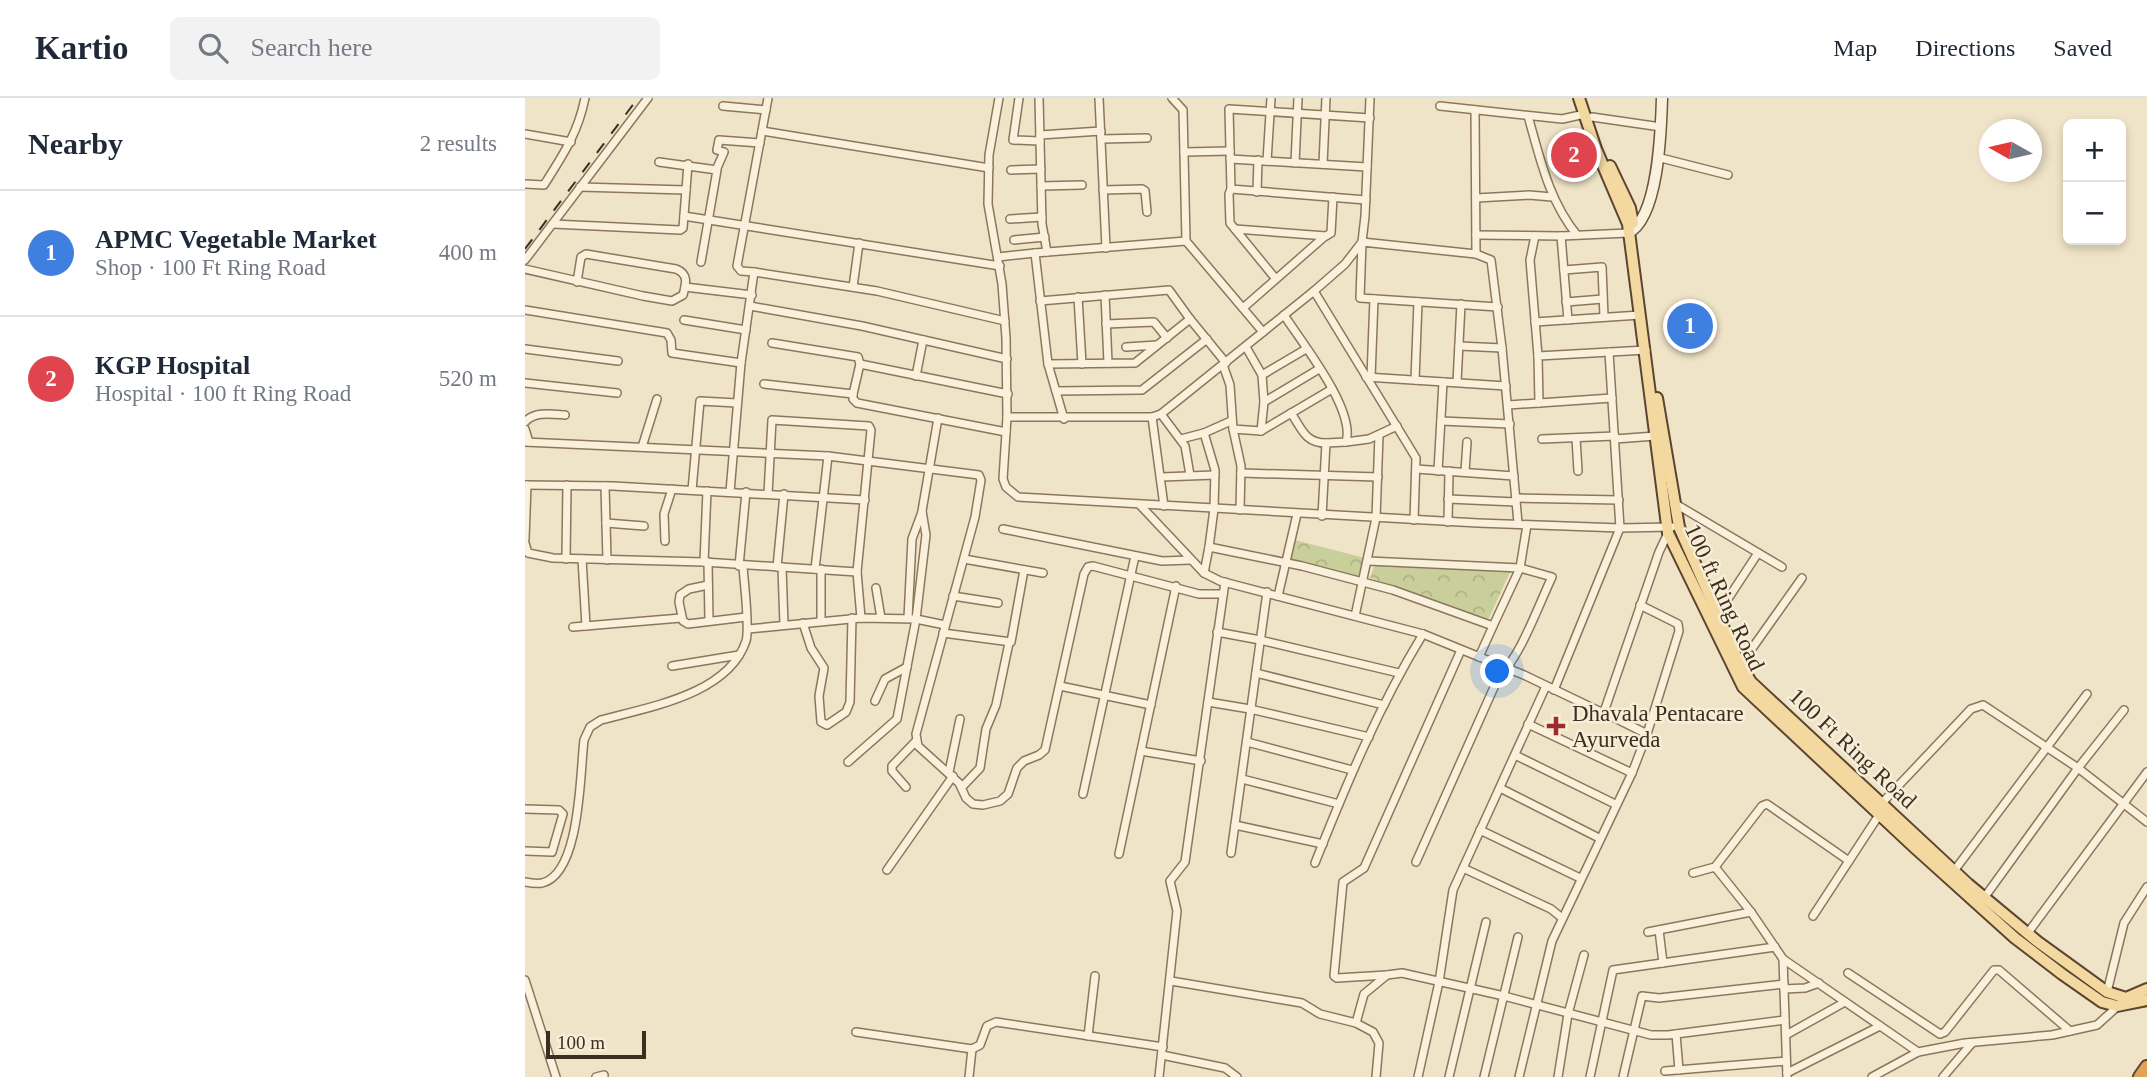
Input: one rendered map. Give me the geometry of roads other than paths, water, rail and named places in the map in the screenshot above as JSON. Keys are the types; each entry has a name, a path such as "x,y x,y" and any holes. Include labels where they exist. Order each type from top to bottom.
{"highway":[{"path":"2140,1077 2147,1067"}],"main road":[{"name":"100 ft Ring Road","path":"1579,98 1588,115 1616,199 1632,231 1654,436 1671,529 1743,687 1880,809 2015,938 2080,989 2102,1002 2122,1002"},
{"path":"1586,98 1588,115"},
{"name":"100 Ft Ring Road","path":"1632,231 1646,350 1674,502 1671,529 1718,614 1751,682 1880,809 2027,934 2122,1002"},
{"path":"2122,1002 2147,989"},
{"path":"2122,1002 2147,1000"}],"street":[{"path":"525,184 544,185 580,123 585,98"},
{"path":"525,260 648,98"},
{"path":"768,98 737,266 741,271 853,287 1005,321"},
{"path":"999,98 989,168 988,204 1000,266 1005,321 1008,394 1003,480 1006,487 1019,497 1322,516 1671,529 1659,552 1603,712"},
{"path":"1019,98 1013,140 1101,135 1147,138"},
{"path":"1039,98 1042,217 1047,252"},
{"path":"1100,98 1106,248"},
{"path":"1172,98 1183,110 1186,241 1263,332"},
{"path":"1267,161 1271,98"},
{"path":"1295,163 1299,98"},
{"path":"1323,164 1326,98"},
{"path":"1370,98 1359,296 1498,307"},
{"path":"1476,235 1560,236 1632,231 1650,204 1661,127 1662,98"},
{"path":"723,106 766,110"},
{"path":"1440,106 1528,116 1562,118 1588,115 1661,127"},
{"path":"1275,278 1229,220 1229,109 1370,118"},
{"path":"1475,110 1476,254"},
{"path":"1528,116 1552,197 1577,235"},
{"path":"762,131 989,168"},
{"path":"525,134 571,142"},
{"path":"701,262 717,168 724,152 717,150 719,140 760,143"},
{"path":"1184,152 1267,161 1367,167"},
{"path":"1657,157 1728,174"},
{"path":"1257,191 1258,160"},
{"path":"659,162 717,168"},
{"path":"553,224 680,230 683,228 688,164"},
{"path":"1011,170 1041,169"},
{"path":"1041,186 1082,185"},
{"path":"580,187 686,190"},
{"path":"1103,190 1142,189 1145,191 1147,212"},
{"path":"1231,189 1366,200"},
{"path":"1476,198 1529,195 1552,197"},
{"path":"1243,309 1275,278 1331,233 1333,197"},
{"path":"684,216 1000,266"},
{"path":"1010,219 1042,217"},
{"path":"1235,229 1324,237"},
{"path":"1535,236 1530,260 1539,403"},
{"path":"1560,236 1568,320"},
{"path":"1014,240 1045,237"},
{"path":"998,257 1186,241"},
{"path":"853,287 859,243"},
{"path":"1361,243 1489,257 1498,307 1518,523"},
{"path":"1007,417 1064,419 1152,417 1161,414 1314,291 1345,264 1361,243"},
{"path":"1035,253 1048,364 1064,419"},
{"path":"525,269 577,282 672,301 681,298 685,287 685,274 676,269 586,254 581,257 577,282"},
{"path":"1563,270 1602,268 1604,317"},
{"path":"730,492 741,363 754,272"},
{"path":"685,287 751,295"},
{"path":"1040,301 1169,290 1224,364 1230,385 1232,425 1241,473 1240,510"},
{"path":"1314,291 1369,377 1416,458 1414,520"},
{"path":"1105,295 1108,363"},
{"path":"1078,297 1083,363"},
{"path":"1369,377 1374,299"},
{"path":"1566,302 1604,299"},
{"path":"1415,380 1419,302"},
{"path":"1457,383 1461,304"},
{"path":"750,306 862,326 1007,359"},
{"path":"525,310 667,333 672,352 741,363"},
{"path":"1284,315 1332,389 1347,420 1346,442"},
{"path":"1535,323 1640,315"},
{"path":"1048,364 1135,363 1190,319"},
{"path":"684,320 746,330"},
{"path":"1106,324 1154,322 1167,338"},
{"path":"1056,391 1142,390 1207,339"},
{"path":"916,376 923,340"},
{"path":"772,343 858,357 860,364 853,394 857,403 1006,432"},
{"path":"1126,346 1157,345"},
{"path":"1246,346 1262,375 1264,402 1261,431"},
{"path":"1459,346 1502,348"},
{"path":"525,349 618,362"},
{"path":"1262,375 1306,349"},
{"path":"1538,356 1646,350"},
{"path":"1418,1077 1439,982 1453,890 1528,724 1550,688 1620,528 1609,352"},
{"path":"860,364 1008,394"},
{"path":"1264,402 1319,369"},
{"path":"1369,377 1506,386"},
{"path":"1438,471 1443,382"},
{"path":"525,383 617,393"},
{"path":"764,384 853,394"},
{"path":"1181,439 1232,425 1261,431 1332,389"},
{"path":"1508,405 1612,398"},
{"path":"642,447 657,400"},
{"path":"692,490 700,401 737,403"},
{"path":"1291,413 1308,439 1317,443 1346,442 1379,435 1397,426"},
{"path":"1161,414 1185,446 1190,475"},
{"path":"525,422 530,416 565,415"},
{"path":"1152,417 1164,506"},
{"path":"912,619 912,539 922,511 938,418"},
{"path":"768,494 772,420 869,426 869,461 857,572 861,618"},
{"path":"1441,421 1510,424"},
{"path":"525,429 527,442 828,456 981,477 975,517 916,734 918,746 951,774 962,787 965,798 973,804 1000,802 1005,797 1017,768 1024,761 1045,750 1086,570 1093,566 1199,594 1223,594"},
{"path":"1204,433 1214,461 1215,475 1214,509 1204,573"},
{"path":"1355,616 1369,561 1375,518 1379,435"},
{"path":"1542,439 1654,436"},
{"path":"1576,438 1578,471"},
{"path":"1465,472 1467,442"},
{"path":"1322,516 1326,443"},
{"path":"821,621 818,569 828,456"},
{"path":"1416,469 1514,476"},
{"path":"1448,522 1449,471"},
{"path":"1241,473 1378,477"},
{"path":"1161,477 1215,475"},
{"path":"857,572 706,562 566,559 528,553 525,541 526,485 746,492 865,500"},
{"path":"566,559 567,485"},
{"path":"605,486 607,560"},
{"path":"666,541 664,514 672,489"},
{"path":"707,491 709,621"},
{"path":"525,882 546,881 558,870 566,854 576,828 584,740 590,727 601,720 688,696 707,687 739,655 748,629 741,566 746,492"},
{"path":"784,494 780,567 784,625"},
{"path":"1448,499 1619,500"},
{"path":"1674,502 1782,568"},
{"path":"1140,504 1204,573 1225,582 1423,634 1508,668 1647,734"},
{"path":"848,762 897,719 926,535 922,511"},
{"path":"1278,596 1297,514"},
{"path":"606,523 644,526"},
{"path":"1479,657 1520,568 1527,525"},
{"path":"1003,529 1169,562 1191,560"},
{"path":"1209,547 1286,562 1393,590 1493,626"},
{"path":"1718,614 1758,553"},
{"path":"1083,794 1135,556"},
{"path":"582,559 586,626"},
{"path":"964,559 1043,573"},
{"path":"1369,561 1520,568 1552,577 1508,668 1499,676 1416,862"},
{"path":"962,787 978,772 982,763 986,729 996,705 1009,643 1012,640 1024,570"},
{"path":"1741,664 1802,578"},
{"path":"1159,1077 1177,911 1170,881 1185,862 1225,582"},
{"path":"708,585 694,587 683,593 679,602 683,621 688,624 746,617"},
{"path":"1119,855 1176,586"},
{"path":"876,587 881,618"},
{"path":"1231,853 1267,592"},
{"path":"953,596 998,603"},
{"path":"1519,1077 1549,948 1632,772 1647,734 1680,629 1678,624 1640,605"},
{"path":"573,627 681,618"},
{"path":"748,629 852,618 912,619 1009,643"},
{"path":"803,623 811,648 824,668 820,709 821,722 827,726 846,712 850,702 852,618"},
{"path":"1217,632 1399,673"},
{"path":"1315,863 1352,770 1399,673 1423,634"},
{"path":"1461,650 1364,868 1343,882 1334,976 1337,978 1402,973 1504,996 1651,1035 1785,1020"},
{"path":"672,666 739,655"},
{"path":"876,701 885,679 907,667"},
{"path":"1256,673 1384,705"},
{"path":"1060,687 1151,705"},
{"path":"1954,871 2087,694"},
{"path":"1208,702 1369,737"},
{"path":"1813,916 1880,809 1976,706 1986,706 2078,768 2147,822"},
{"path":"1984,898 2078,768 2124,710"},
{"path":"887,870 951,774 960,719"},
{"path":"1528,724 1632,772"},
{"path":"906,787 893,771 893,766 916,741"},
{"path":"1247,742 1352,770"},
{"path":"1141,751 1201,761"},
{"path":"1515,755 1615,804"},
{"path":"2027,934 2147,772"},
{"path":"1242,779 1339,804"},
{"path":"1500,788 1599,838"},
{"path":"1693,873 1715,867 1762,806 1767,804 1849,861"},
{"path":"525,809 559,810 563,814 552,852 525,851"},
{"path":"1235,825 1323,844"},
{"path":"1481,830 1580,878"},
{"path":"1715,867 1751,912 1783,959 1918,1052"},
{"path":"1463,868 1551,909 1562,918"},
{"path":"2107,992 2124,923 2147,887"},
{"path":"1649,932 1751,912"},
{"path":"1449,1077 1486,922"},
{"path":"1659,930 1663,963"},
{"path":"1484,1077 1518,937"},
{"path":"1590,1077 1613,970 1775,947"},
{"path":"1558,1077 1569,1014 1584,955"},
{"path":"1783,959 1787,1075 1880,1026"},
{"path":"1848,973 1941,1034 1994,970 1999,970 2070,1031"},
{"path":"1356,1023 1364,994 1387,975"},
{"path":"1088,1036 1095,976"},
{"path":"525,980 556,1077"},
{"path":"1171,981 1302,1003 1320,1014 1369,1029 1379,1043 1376,1077"},
{"path":"1623,1077 1641,996 1659,998 1784,986 1805,988 1819,984"},
{"path":"1786,1035 1845,1002"},
{"path":"1872,1077 1918,1052 2097,1025 2122,1002"},
{"path":"856,1032 972,1049 979,1045 987,1026 996,1022 1162,1051 1225,1068 1237,1077"},
{"path":"1676,1034 1679,1070"},
{"path":"1943,1077 1972,1043"},
{"path":"969,1077 972,1049"},
{"path":"1665,1071 1786,1061"}],"railway":[{"path":"525,249 638,98"}],"place":[{"name":"KGP Hospital","path":"1574,155"},
{"name":"APMC Vegetable Market","path":"1690,326"},
{"name":"Dhavala Pentacare Ayurveda","path":"1556,726"}]}
